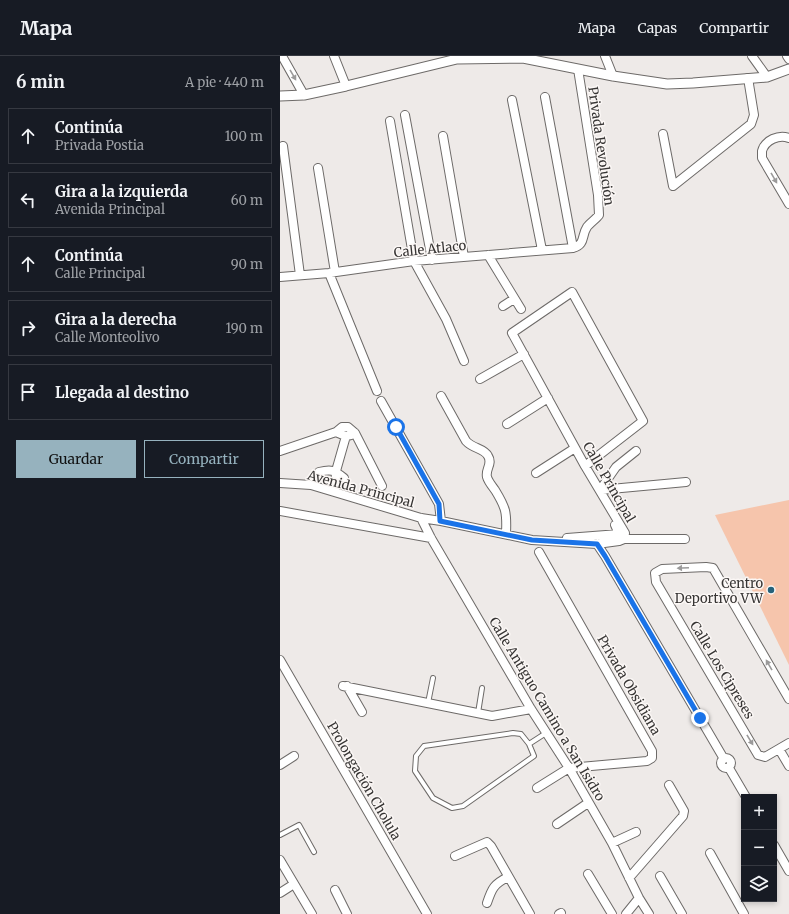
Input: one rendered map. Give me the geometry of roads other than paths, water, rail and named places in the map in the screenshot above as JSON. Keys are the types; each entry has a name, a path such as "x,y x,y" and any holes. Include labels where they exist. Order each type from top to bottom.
{"street":[{"path":"282,56 304,95"},
{"path":"605,56 614,76"},
{"path":"752,56 766,76"},
{"path":"336,57 346,86"},
{"path":"280,96 304,95 346,86 456,57 522,57 614,76 667,84 766,76 789,69"},
{"name":"Privada Revolución","path":"578,69 598,195 599,215 587,227 581,244"},
{"path":"663,134 673,186 751,124 754,115 748,78"},
{"path":"544,97 573,248"},
{"path":"512,100 542,250"},
{"path":"405,115 432,260"},
{"path":"390,121 414,261 446,319 464,361"},
{"path":"443,136 464,257"},
{"path":"789,138 776,137 768,143 762,152 762,158 789,204"},
{"path":"283,146 300,275"},
{"path":"318,168 332,272 377,391"},
{"name":"Calle Atlaco","path":"280,277 332,272 414,261 573,248 581,244"},
{"path":"488,255 521,310"},
{"name":"Calle Principal","path":"506,534 532,540 597,544 619,542 624,539 625,533 574,448 512,333 572,292 643,421 585,466"},
{"path":"503,306 514,299"},
{"path":"480,379 524,354"},
{"path":"441,396 466,441 471,447 485,451 489,457 490,465 486,473 487,478 504,505 507,515 506,534"},
{"path":"507,424 548,398"},
{"path":"381,401 439,504 440,521"},
{"path":"280,452 336,432 342,427 348,428 354,433 382,486"},
{"path":"336,432 346,436 350,436 354,433"},
{"path":"335,492 346,436"},
{"path":"536,473 574,448 608,509 619,534 566,538"},
{"path":"600,490 616,467 636,451"},
{"path":"318,472 328,470 339,476"},
{"path":"600,490 686,482"},
{"name":"Avenida Principal","path":"280,483 312,485 421,518 506,534"},
{"path":"600,490 610,489"},
{"path":"280,511 431,538"},
{"name":"Calle Antiguo Camino a San Isidro","path":"421,518 431,538 531,709 569,768 612,843 639,898 649,914"},
{"path":"624,539 685,539"},
{"path":"597,544 724,759 721,762 722,766 729,768 744,794"},
{"name":"Privada Obsidiana","path":"539,552 652,751 652,758 647,761 569,768"},
{"name":"Calle Los Cipreses","path":"779,749 765,757 761,757 754,748 656,582 655,573 662,568 713,568 789,699"},
{"name":"Prolongación Cholula","path":"280,660 427,914"},
{"path":"362,712 345,686 492,716 531,709"},
{"path":"789,743 779,749 789,766"},
{"path":"280,765 294,756"},
{"path":"536,788 569,768"},
{"path":"629,878 683,816 684,810 670,784"},
{"path":"557,824 588,803"},
{"path":"612,843 636,832"},
{"path":"455,856 487,842 491,846 530,914"},
{"path":"777,850 789,871"},
{"path":"710,853 744,914"},
{"path":"280,860 312,914"},
{"path":"588,874 612,914"},
{"path":"660,876 682,914"},
{"path":"487,903 491,889 498,881 508,877"},
{"path":"280,893 294,884"},
{"path":"335,890 347,914"},
{"path":"626,914 639,898"}],"lane":[{"path":"428,703 433,678"},
{"path":"478,713 482,688"},
{"path":"513,733 521,734 529,744 534,756 463,806 452,808 432,798 415,771 416,756 424,746 513,733"},
{"path":"529,744 546,733"},
{"path":"280,835 299,826 314,852"}],"place":[{"name":"Centro Deportivo VW","path":"771,590"}]}
